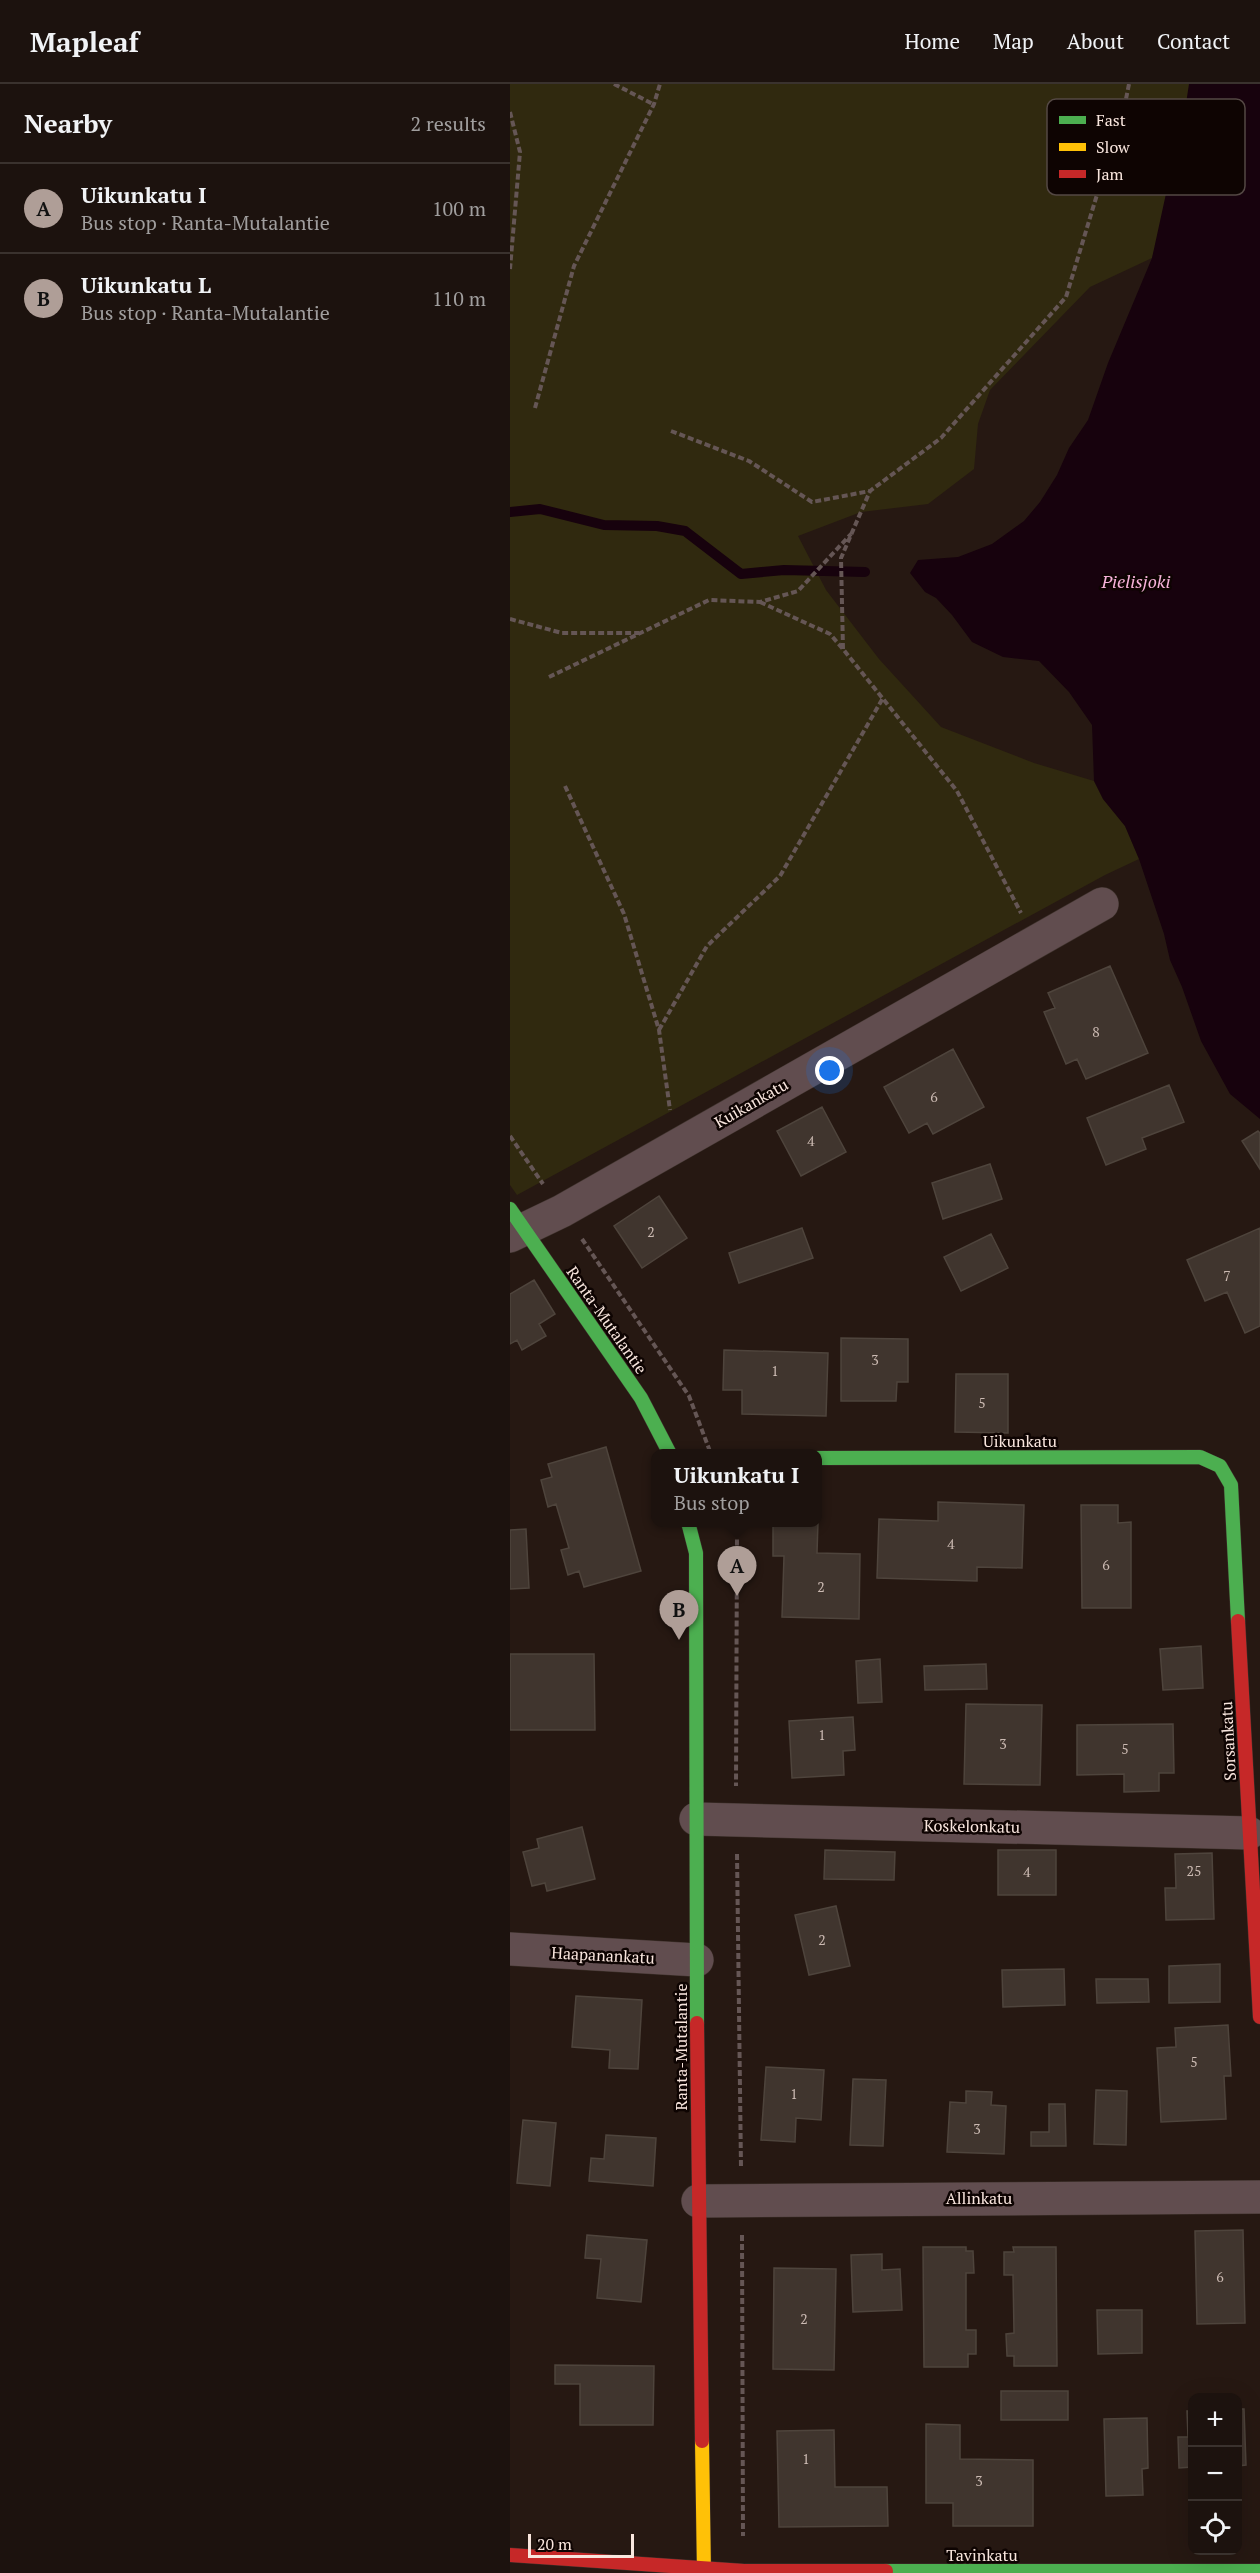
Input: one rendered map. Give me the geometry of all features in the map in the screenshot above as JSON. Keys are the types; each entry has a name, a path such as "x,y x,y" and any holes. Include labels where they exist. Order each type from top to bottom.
{"street":[{"name":"Kuikankatu","path":"514,1224 562,1211 1102,904"},
{"name":"Ranta-Mutalantie","path":"514,1224 641,1398 667,1449"},
{"name":"Uikunkatu","path":"822,1458 1200,1457 1220,1466"},
{"name":"Sorsankatu","path":"1220,1466 1231,1485 1260,2017"},
{"name":"Ranta-Mutalantie","path":"689,1527 696,1553 698,2201 704,2570"},
{"name":"Koskelonkatu","path":"696,1819 1249,1833"},
{"name":"Haapanankatu","path":"510,1949 697,1960"},
{"name":"Allinkatu","path":"698,2201 1260,2197"},
{"name":"Tavinkatu","path":"510,2555 744,2571 1260,2571"}],"path":[{"path":"614,84 654,104"},
{"path":"535,408 574,266 654,104 660,84"},
{"path":"1126,99 1128,84"},
{"path":"510,112 520,152 510,269"},
{"path":"671,431 749,461 812,502 870,491 941,438 1066,297 1097,195"},
{"path":"843,649 841,558 870,491"},
{"path":"549,677 709,600 760,602 798,591 851,534"},
{"path":"760,602 830,634 883,698 957,791 1036,941"},
{"path":"510,619 562,633 642,633"},
{"path":"659,1030 708,946 780,876 883,698"},
{"path":"565,786 624,914 659,1030 675,1146"},
{"path":"510,1136 689,1396 709,1449"},
{"path":"735,1527 737,1534 736,1821 742,2199 744,2571"}],"shaded area":[{"path":"510,84 1204,84 1200,99 1047,99 1047,195 1171,195 1152,258 1090,287 990,390 978,424 974,469 928,504 861,512 798,536 826,590 879,659 941,727 1034,763 1094,781 1103,799 1125,826 1139,859 1105,875 517,1195 510,1185"}],"water":[{"name":"Pielisjoki","path":"1189,84 1260,84 1260,1119 1230,1094 1201,1041 1170,960 1164,934 1139,859 1125,826 1103,799 1094,781 1092,725 1069,692 1039,661 1003,657 972,642 952,615 936,598 925,592 910,573 918,560 958,557 992,544 1024,521 1040,502 1057,475 1069,448 1088,420 1108,363 1152,258 1166,195 1245,195 1245,99 1187,99"}],"building":[{"path":"1110,966 1148,1053 1086,1079 1077,1059 1066,1064 1044,1012 1055,1008 1048,993"},
{"path":"953,1049 984,1107 933,1134 927,1123 909,1133 884,1087"},
{"path":"1169,1085 1184,1122 1142,1138 1146,1149 1106,1165 1087,1118"},
{"path":"822,1107 846,1152 801,1176 777,1131"},
{"path":"1258,1131 1260,1133 1260,1169 1242,1141"},
{"path":"990,1164 1002,1199 943,1219 932,1183"},
{"path":"659,1196 687,1238 642,1268 614,1226"},
{"path":"802,1228 813,1258 739,1283 729,1253"},
{"path":"1260,1228 1260,1326 1245,1333 1227,1292 1205,1301 1187,1260"},
{"path":"991,1234 1008,1268 961,1291 944,1257"},
{"path":"534,1280 555,1314 539,1324 546,1336 522,1350 517,1340 510,1344 510,1294"},
{"path":"841,1338 908,1339 908,1382 897,1382 896,1401 841,1401"},
{"path":"724,1350 828,1353 826,1416 742,1414 742,1390 723,1390"},
{"path":"956,1374 1008,1374 1008,1433 955,1432"},
{"path":"606,1447 641,1571 584,1587 579,1571 568,1575 561,1550 569,1548 556,1504 548,1507 541,1480 552,1477 548,1464"},
{"path":"938,1502 1024,1505 1022,1568 977,1567 977,1581 877,1578 879,1519 938,1521"},
{"path":"1081,1505 1118,1505 1118,1523 1131,1522 1131,1608 1082,1608"},
{"path":"773,1527 818,1527 817,1553 860,1554 859,1619 782,1617 784,1556 773,1556"},
{"path":"526,1529 529,1588 510,1589 510,1530"},
{"path":"1201,1646 1203,1688 1163,1690 1160,1649"},
{"path":"510,1654 594,1654 595,1730 510,1730"},
{"path":"880,1659 882,1702 858,1703 856,1661"},
{"path":"986,1664 987,1689 925,1690 924,1666"},
{"path":"966,1704 1042,1705 1040,1785 964,1784"},
{"path":"853,1717 855,1750 843,1751 844,1775 792,1778 789,1721"},
{"path":"1173,1724 1174,1773 1159,1773 1159,1791 1124,1792 1124,1774 1077,1775 1077,1725"},
{"path":"582,1827 595,1879 547,1891 545,1883 532,1886 523,1852 539,1848 537,1839"},
{"path":"825,1850 895,1852 894,1880 824,1879"},
{"path":"998,1850 1056,1850 1056,1895 998,1895"},
{"path":"1212,1853 1214,1919 1166,1920 1165,1888 1176,1888 1175,1854"},
{"path":"836,1906 850,1966 809,1975 795,1915"},
{"path":"1220,1964 1220,2002 1169,2003 1169,1966"},
{"path":"1064,1969 1065,2005 1003,2007 1002,1970"},
{"path":"1096,1979 1148,1979 1149,2002 1097,2003"},
{"path":"576,1996 642,2000 638,2069 609,2068 610,2050 572,2047"},
{"path":"1228,2025 1231,2076 1224,2076 1226,2119 1161,2122 1157,2048 1176,2047 1175,2028"},
{"path":"766,2067 824,2070 821,2120 796,2118 795,2142 761,2140"},
{"path":"853,2079 886,2080 883,2146 850,2145"},
{"path":"1096,2090 1127,2091 1126,2145 1094,2144"},
{"path":"966,2091 992,2092 991,2105 1006,2106 1004,2154 947,2152 950,2102 966,2103"},
{"path":"1049,2104 1065,2104 1066,2146 1031,2146 1031,2132 1049,2132"},
{"path":"523,2120 556,2123 550,2186 517,2183"},
{"path":"606,2135 656,2138 653,2186 589,2181 591,2158 604,2159"},
{"path":"1243,2230 1245,2323 1197,2324 1195,2231"},
{"path":"587,2235 647,2240 641,2302 597,2298 601,2259 585,2258"},
{"path":"923,2247 966,2247 966,2251 973,2251 974,2273 966,2273 966,2330 976,2330 976,2354 968,2354 968,2367 924,2367"},
{"path":"1013,2247 1056,2247 1057,2366 1014,2366 1014,2356 1007,2356 1006,2334 1014,2333 1013,2275 1004,2275 1004,2252 1014,2252"},
{"path":"882,2254 882,2270 900,2269 902,2310 853,2312 851,2255"},
{"path":"774,2268 836,2269 834,2370 773,2369"},
{"path":"1097,2310 1142,2310 1142,2353 1098,2354"},
{"path":"555,2365 654,2366 653,2425 580,2425 580,2384 555,2384"},
{"path":"1001,2391 1068,2391 1068,2420 1001,2420"},
{"path":"1242,2409 1244,2409 1246,2465 1242,2466"},
{"path":"1147,2418 1148,2468 1142,2469 1143,2495 1106,2496 1104,2419"},
{"path":"926,2424 960,2425 960,2459 1033,2460 1033,2526 953,2526 953,2503 926,2503"},
{"path":"834,2430 835,2487 887,2487 888,2526 779,2527 777,2431"},
{"path":"1178,2437 1188,2437 1188,2467 1179,2468"}],"waterway":[{"path":"510,512 540,509 604,525 657,526 685,531 741,574 784,570 865,572"}],"traffic: fast":[{"path":"510,1209 641,1398 667,1449"},
{"path":"822,1458 1200,1457 1220,1466 1231,1485 1238,1621"},
{"path":"689,1527 696,1553 697,2023"},
{"path":"886,2571 1260,2571"}],"traffic: slow":[{"path":"702,2441 704,2573"}],"traffic: jam":[{"path":"1238,1621 1260,2017"},
{"path":"697,2023 702,2441"},
{"path":"510,2555 744,2571 886,2571"}],"place":[{"name":"Uikunkatu I","path":"737,1596"},
{"name":"Uikunkatu L","path":"679,1640"}]}
